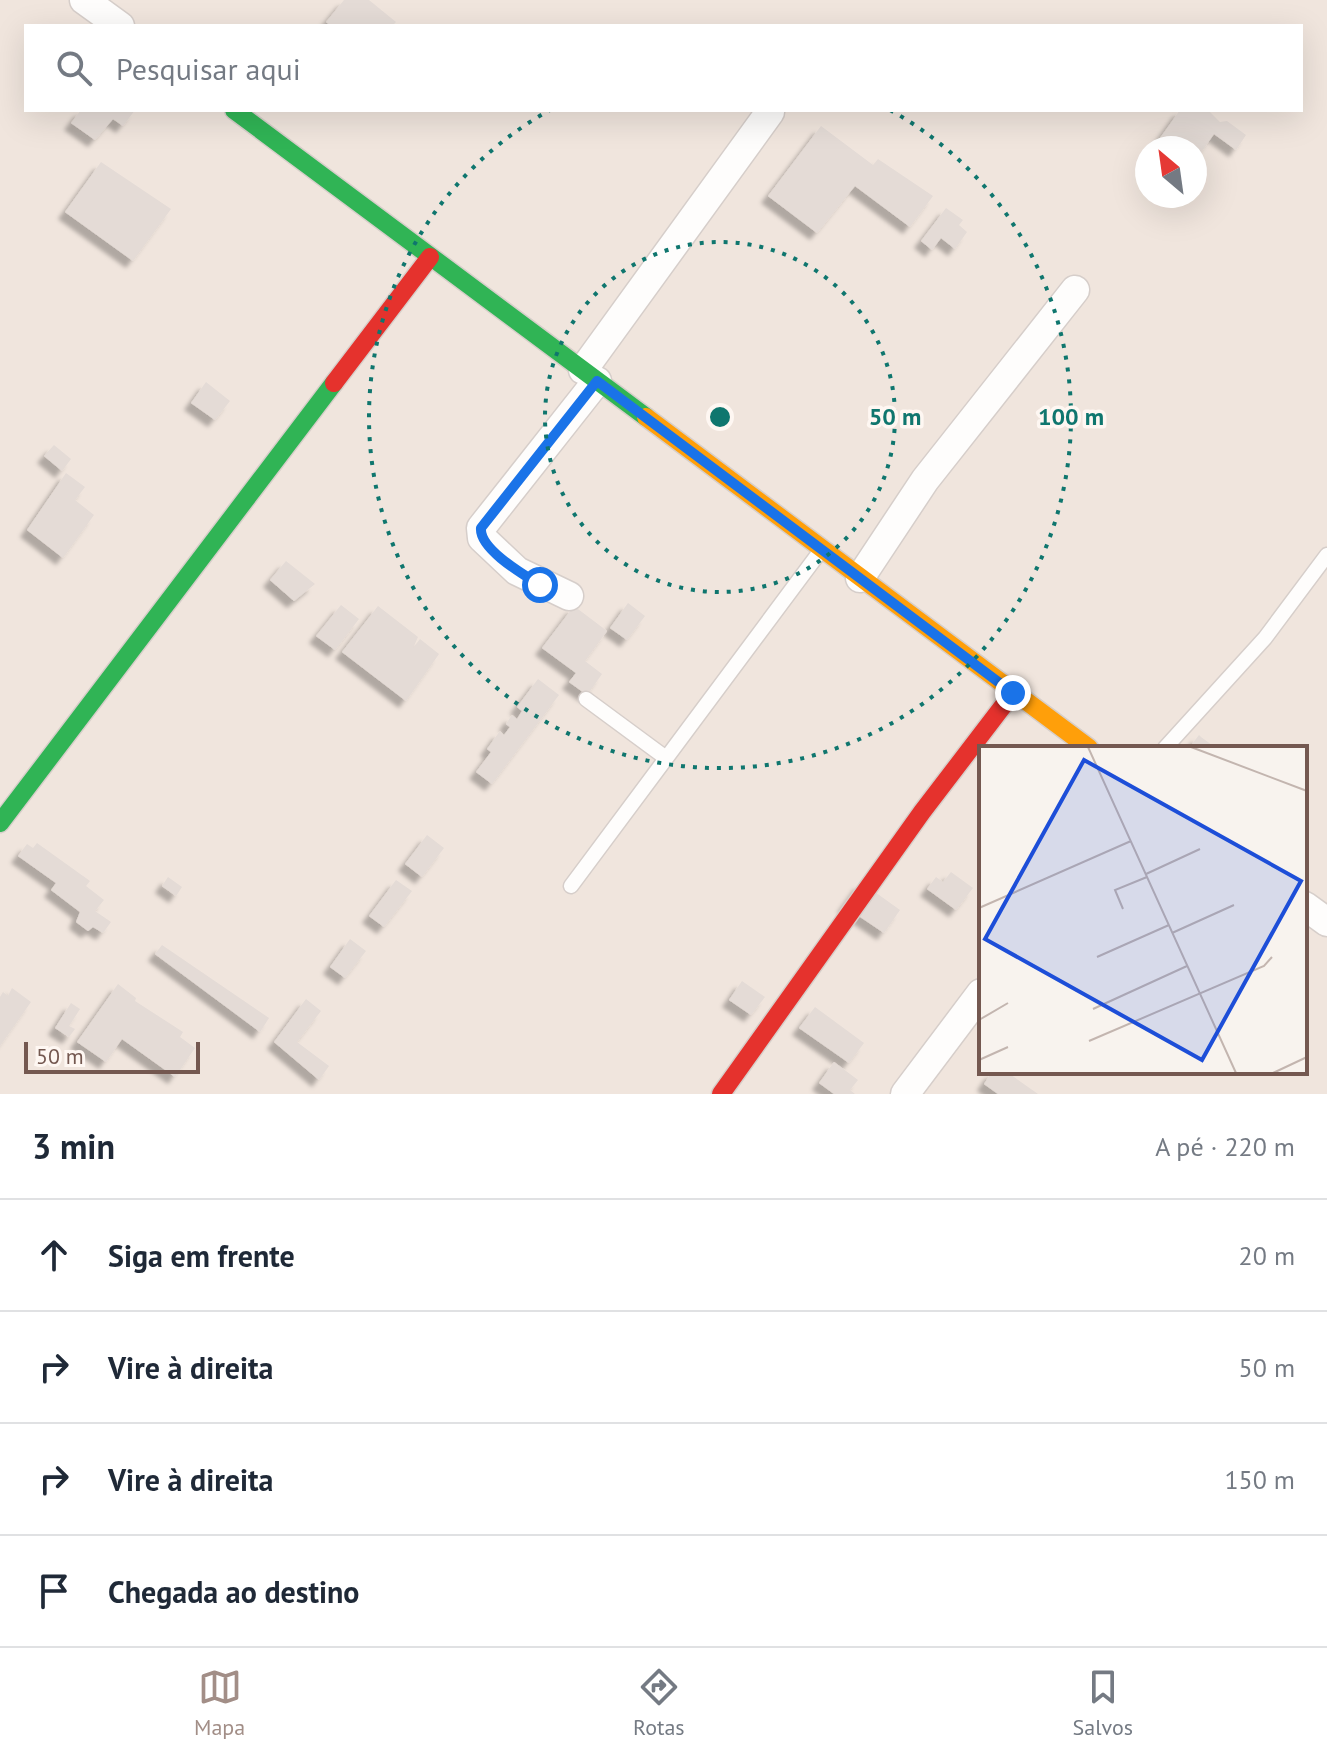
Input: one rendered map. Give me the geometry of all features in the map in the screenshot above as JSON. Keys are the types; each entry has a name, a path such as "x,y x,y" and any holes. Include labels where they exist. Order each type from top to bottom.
{"street":[{"path":"84,0 117,24"},
{"path":"237,112 1086,746"},
{"path":"569,596 517,571 482,538 481,528 590,376 770,112"},
{"path":"0,823 430,257"},
{"path":"860,578 925,480 1075,290"},
{"path":"721,1094 922,812 1013,693"},
{"path":"1307,907 1327,922"},
{"path":"905,1094 979,996"}],"lane":[{"path":"571,886 822,549"},
{"path":"1167,746 1265,638 1327,555"},
{"path":"586,699 666,758"}],"shaded area":[{"path":"0,0 1327,0 1327,1094 0,1094"}],"building":[{"path":"344,0 369,0 396,22 328,24 326,22"},
{"path":"79,112 134,112 123,126 113,119 95,140 71,123"},
{"path":"1179,112 1210,112 1220,122 1227,121 1246,135 1236,150 1214,134 1207,144 1207,136 1161,136"},
{"path":"821,126 873,165 878,159 933,196 910,227 855,186 817,233 768,196"},
{"path":"101,162 171,209 133,261 65,212"},
{"path":"946,208 963,220 959,225 967,232 955,249 941,238 932,250 921,241"},
{"path":"206,382 230,401 215,420 191,403"},
{"path":"54,445 71,459 62,471 44,456"},
{"path":"66,473 85,487 75,500 94,515 63,558 27,530"},
{"path":"286,561 315,584 294,601 270,580"},
{"path":"628,603 645,616 627,640 610,628"},
{"path":"341,605 359,619 335,650 316,636"},
{"path":"378,606 418,637 413,648 420,639 439,654 406,701 342,652"},
{"path":"574,606 607,631 585,661 602,674 587,695 569,682 576,673 542,648"},
{"path":"538,679 559,695 492,784 476,772 491,752 487,749 500,731 504,735 510,727 506,724 512,715 517,719 522,711 517,707"},
{"path":"1199,735 1213,746 1191,746"},
{"path":"427,835 444,848 422,877 405,864"},
{"path":"37,843 90,881 86,886 104,900 95,911 111,922 103,933 93,927 88,931 76,922 80,912 51,890 56,883 18,856 27,844 33,848"},
{"path":"951,872 973,888 956,910 927,889 936,877 943,882"},
{"path":"168,877 182,887 176,896 162,886"},
{"path":"396,880 412,891 384,927 369,916"},
{"path":"861,882 900,910 884,933 844,906"},
{"path":"350,939 366,951 345,978 330,967"},
{"path":"162,945 269,1018 260,1032 155,954"},
{"path":"742,981 765,997 751,1015 729,1000"},
{"path":"118,984 136,998 135,1001 183,1032 180,1037 195,1048 175,1077 122,1039 106,1062 77,1042"},
{"path":"12,988 31,1002 0,1046 0,997 3,992 8,996"},
{"path":"306,999 321,1011 297,1042 329,1066 319,1080 274,1042"},
{"path":"71,1003 80,1009 69,1026 75,1029 69,1037 55,1028"},
{"path":"815,1007 864,1043 849,1063 799,1028"},
{"path":"834,1062 858,1080 850,1090 855,1094 834,1094 819,1083"},
{"path":"991,1074 1010,1074 1038,1094 998,1094 984,1084"}],"traffic: fast":[{"path":"237,112 646,417"},
{"path":"0,823 334,383"}],"traffic: slow":[{"path":"646,417 1086,746"}],"traffic: jam":[{"path":"334,383 430,257"},
{"path":"721,1094 922,812 1013,693"}],"route":[{"path":"540,585 517,571 491,548 480,535 481,528 597,381 1013,693"}]}
